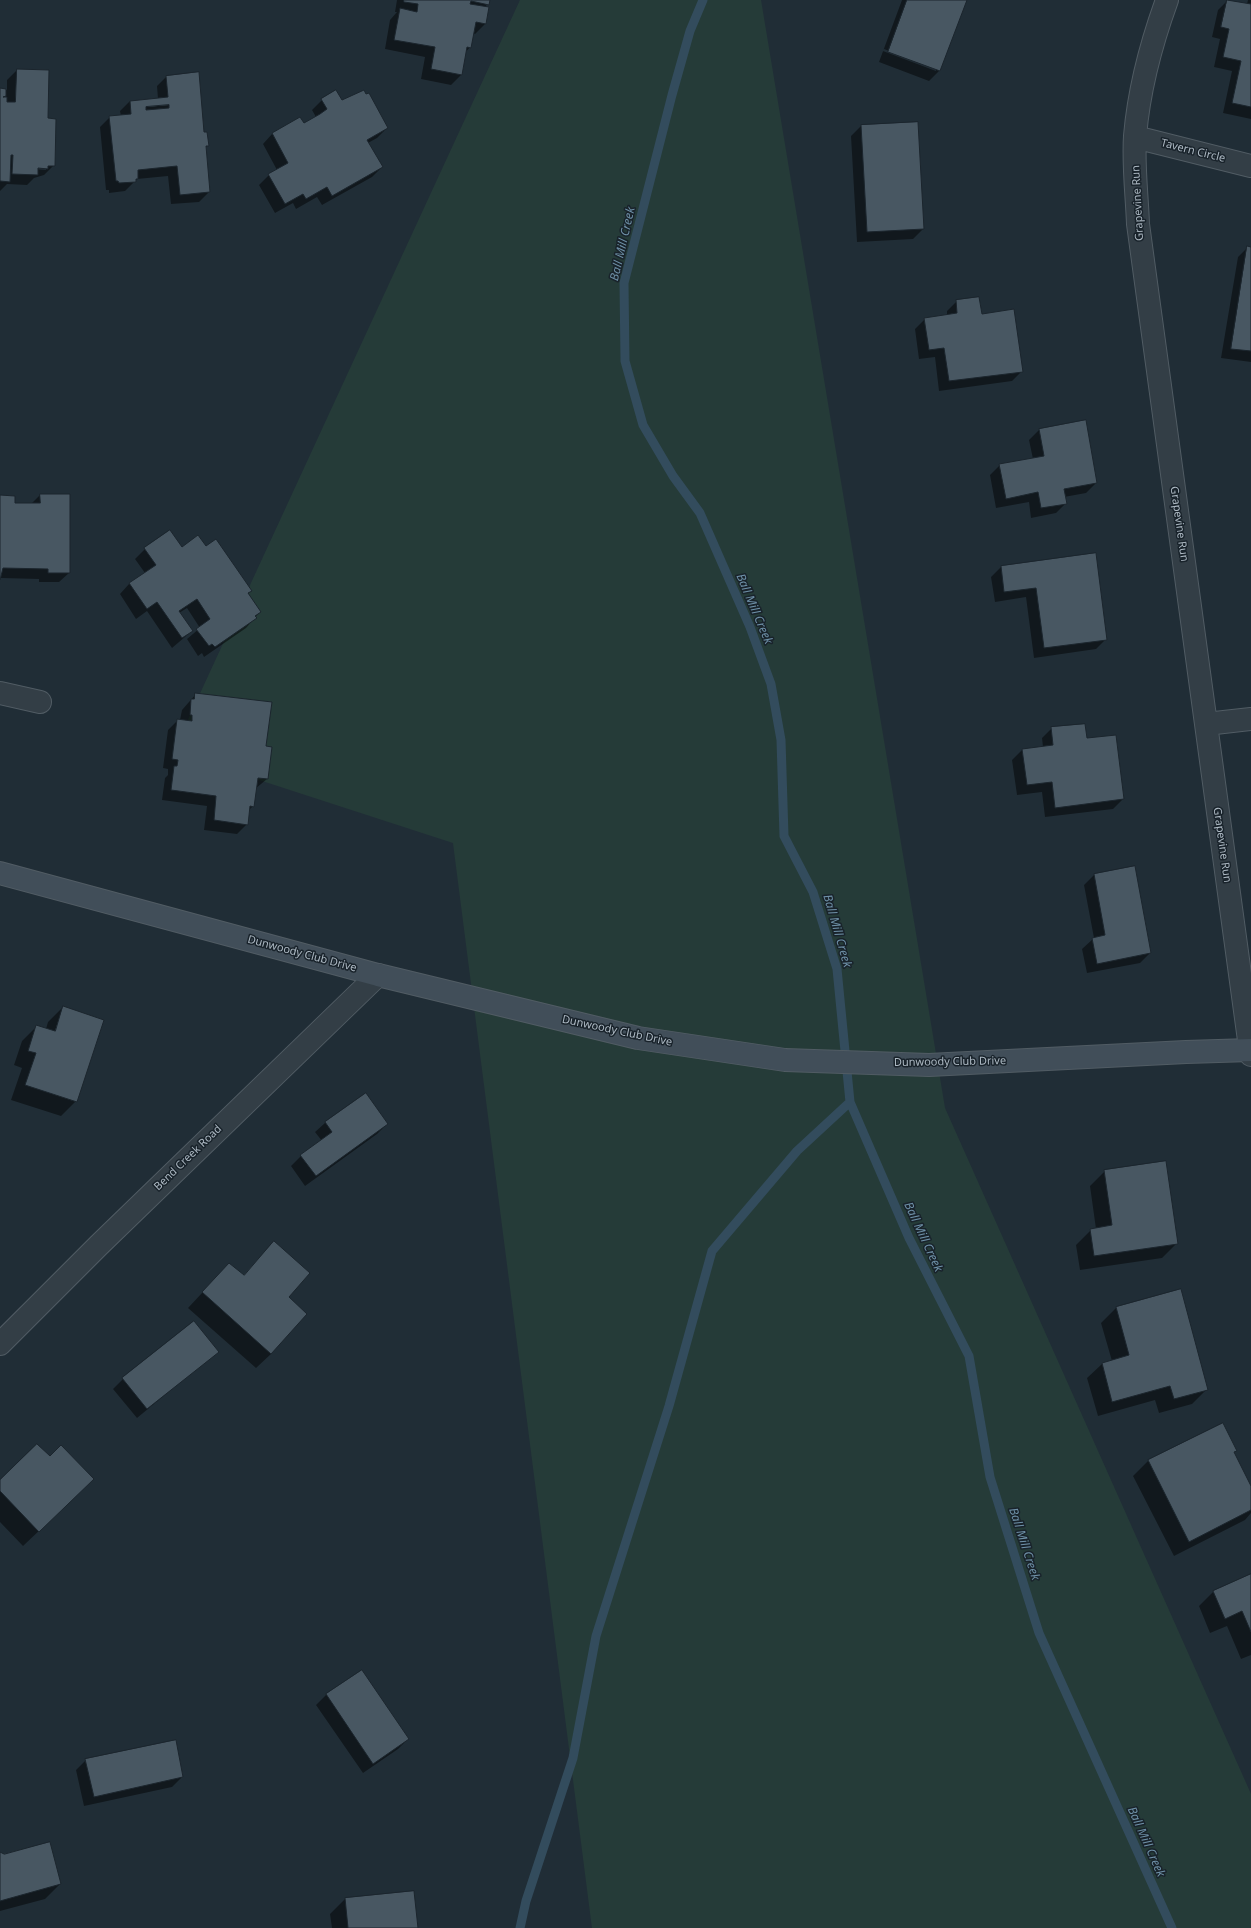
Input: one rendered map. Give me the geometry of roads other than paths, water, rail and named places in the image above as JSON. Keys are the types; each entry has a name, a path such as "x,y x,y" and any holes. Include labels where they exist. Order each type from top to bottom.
{"street":[{"name":"Grapevine Run","path":"1167,0 1155,31 1142,84 1135,138 1138,224 1251,1052"},
{"name":"Tavern Circle","path":"1135,138 1251,166"},
{"path":"0,693 40,702"},
{"path":"1206,724 1251,719"},
{"name":"Dunwoody Club Drive","path":"0,873 378,975 638,1038 785,1060 929,1065 1186,1052 1251,1052"},
{"name":"Bend Creek Road","path":"0,1344 99,1245 378,975"}],"waterway":[{"name":"Ball Mill Creek","path":"703,0 690,31 672,95 624,283 625,361 643,425 673,476 700,513 750,627 771,684 781,740 784,836 813,892 837,969 850,1102 909,1238 969,1356 990,1477 1039,1633 1172,1928"},
{"path":"520,1928 526,1901 573,1758 596,1636 669,1406 712,1251 797,1151 850,1102"}]}
